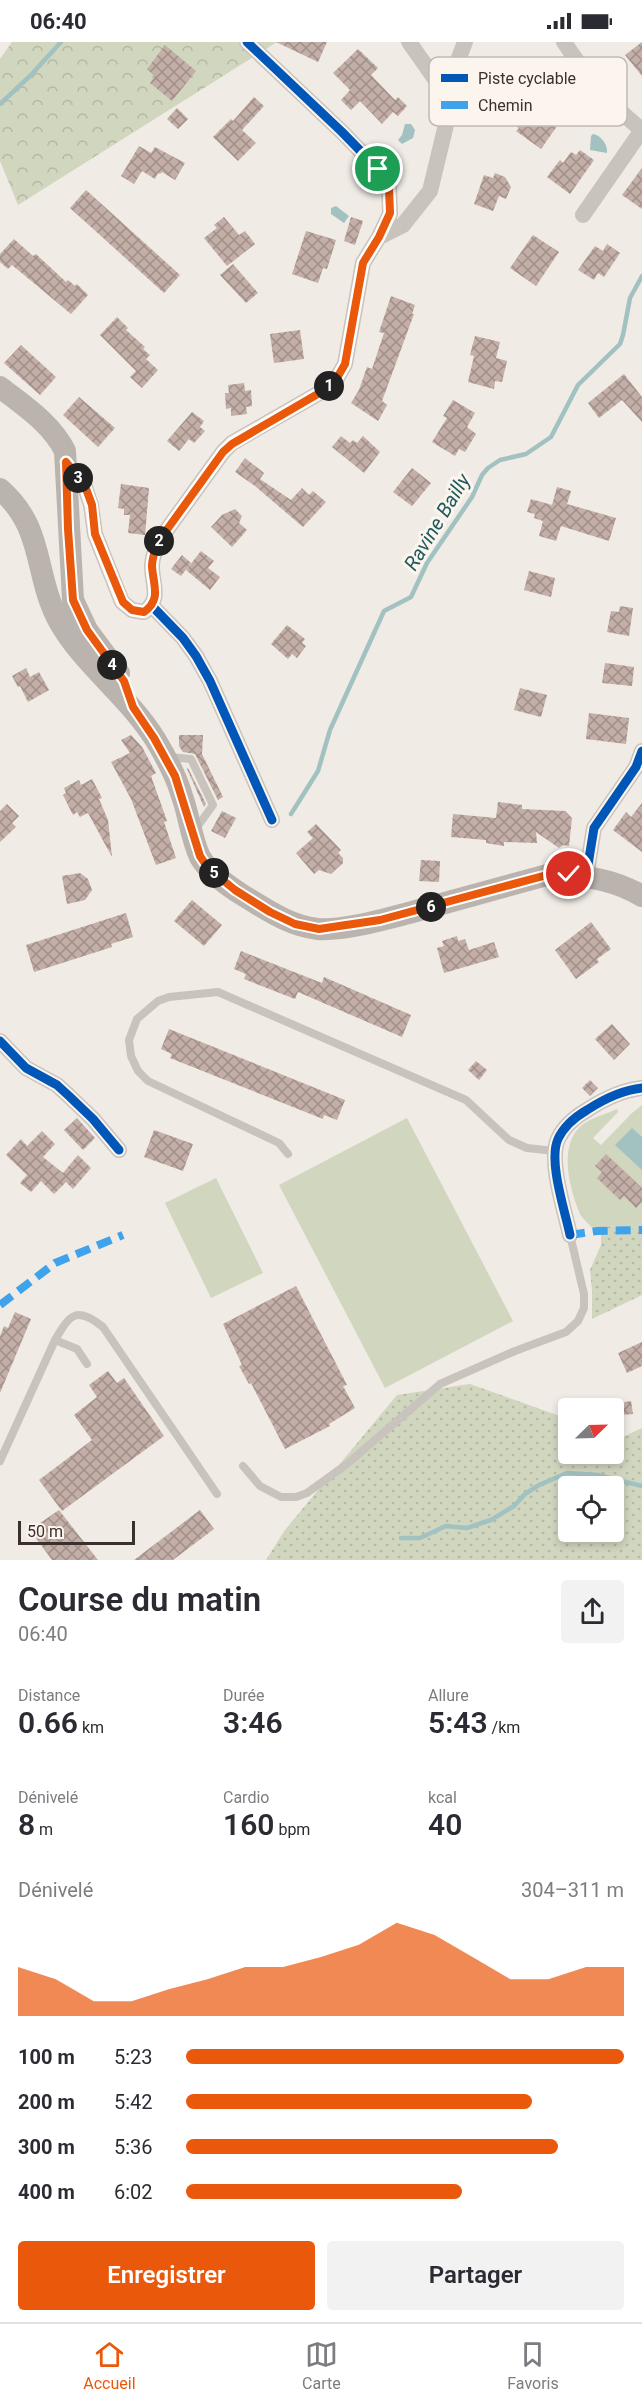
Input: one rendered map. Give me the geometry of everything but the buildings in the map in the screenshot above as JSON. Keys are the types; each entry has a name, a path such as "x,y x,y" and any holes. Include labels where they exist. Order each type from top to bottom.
{"main road":[{"path":"0,387 43,421 58,437 65,451 73,600 87,630 124,681 133,707"},
{"path":"0,489 12,499 25,517 34,537 46,591 60,624 75,644 133,707 165,756 175,776 200,856 208,868 235,890 295,924 319,929 380,920 547,875 586,877 622,885 642,896"}],"street":[{"path":"66,462 85,486 92,505 95,534 123,602 132,610 144,612 152,606 155,596 153,559 158,542 223,452 232,444 328,388 345,364 363,263 390,213 389,188 385,178 342,132 247,42"},
{"path":"409,42 429,70"},
{"path":"459,57 465,42"},
{"path":"564,42 574,57"},
{"path":"583,215 642,130 627,117"},
{"path":"379,237 403,225 430,190 446,126"},
{"path":"152,606 183,638 206,673 272,820"},
{"path":"586,877 594,828 636,767 642,751"},
{"path":"0,1041 26,1068 57,1085 93,1119 119,1150"},
{"path":"570,1235 554,1159 557,1141 566,1126 577,1116 607,1098 642,1088"}],"lane":[{"path":"288,1154 279,1143 148,1082 138,1071 131,1056 129,1040 137,1019 158,1001 169,997 218,992 465,1100 509,1140 527,1148 555,1151"},
{"path":"243,1466 260,1486 281,1497 297,1497 307,1493 347,1464 440,1384 515,1351 566,1332 578,1322 584,1308 584,1294 570,1235"},
{"path":"0,1461 55,1340 68,1319 78,1315 90,1316 104,1327 217,1494"},
{"path":"55,1340 77,1349 87,1364"}],"green space":[{"path":"12,42 277,42 18,205 0,161 0,59"},
{"path":"642,1105 642,1228 602,1226 600,1231 595,1232 580,1214 572,1192 568,1167 570,1144 582,1125 617,1109 618,1112 593,1138 601,1145"},
{"path":"407,1118 513,1321 385,1388 279,1185"},
{"path":"216,1178 263,1273 211,1298 165,1203"},
{"path":"601,1226 642,1228 642,1295 592,1319 590,1270 601,1245"},
{"path":"470,1384 558,1415 558,1464 624,1464 624,1437 642,1428 642,1560 266,1560 285,1530 397,1395"}],"water":[{"path":"405,124 411,124 415,130 413,138 402,144 398,140"},
{"path":"593,134 599,136 603,141 607,153 590,150"},
{"path":"336,206 349,216 344,223 331,214 331,208"},
{"path":"632,1128 642,1137 642,1170 615,1145"}],"waterway":[{"path":"0,104 61,42"},
{"name":"Ravine Bailly","path":"291,814 318,771 330,730 384,611 411,597 427,563 472,497 482,475 488,468 500,460 526,454 551,437 578,385 620,344 630,298 642,276"},
{"path":"401,1538 420,1538 446,1526 467,1528 491,1520 514,1506 525,1494 539,1485 567,1473 598,1475 642,1486"}],"marked path":[{"path":"570,1235 597,1231 642,1230"},
{"path":"0,1305 55,1263 123,1235"}],"cycle path":[{"path":"66,462 85,487 91,505 95,534 122,602 132,610 144,612 153,602 155,591 152,563 158,542 223,452 232,443 328,388 345,364 363,263 390,214 389,188 378,169 247,42"},
{"path":"152,606 183,638 196,656 210,681 272,820"},
{"path":"586,877 594,828 636,767 642,751"},
{"path":"0,1041 26,1068 57,1085 93,1119 119,1150"},
{"path":"570,1235 556,1173 555,1148 558,1139 570,1122 593,1106 620,1093 642,1088"}],"route":[{"path":"378,169 389,188 390,213 387,223 363,263 345,364 337,378 328,388 232,444 223,452 158,542 153,553 152,565 155,596 152,606 144,612 132,610 123,602 95,534 92,505 85,486 66,462 70,577 73,600 87,630 124,681 133,707 154,738 175,776 200,856 208,868 235,890 270,912 295,924 319,929 348,926 380,920 547,875 569,874"}]}
